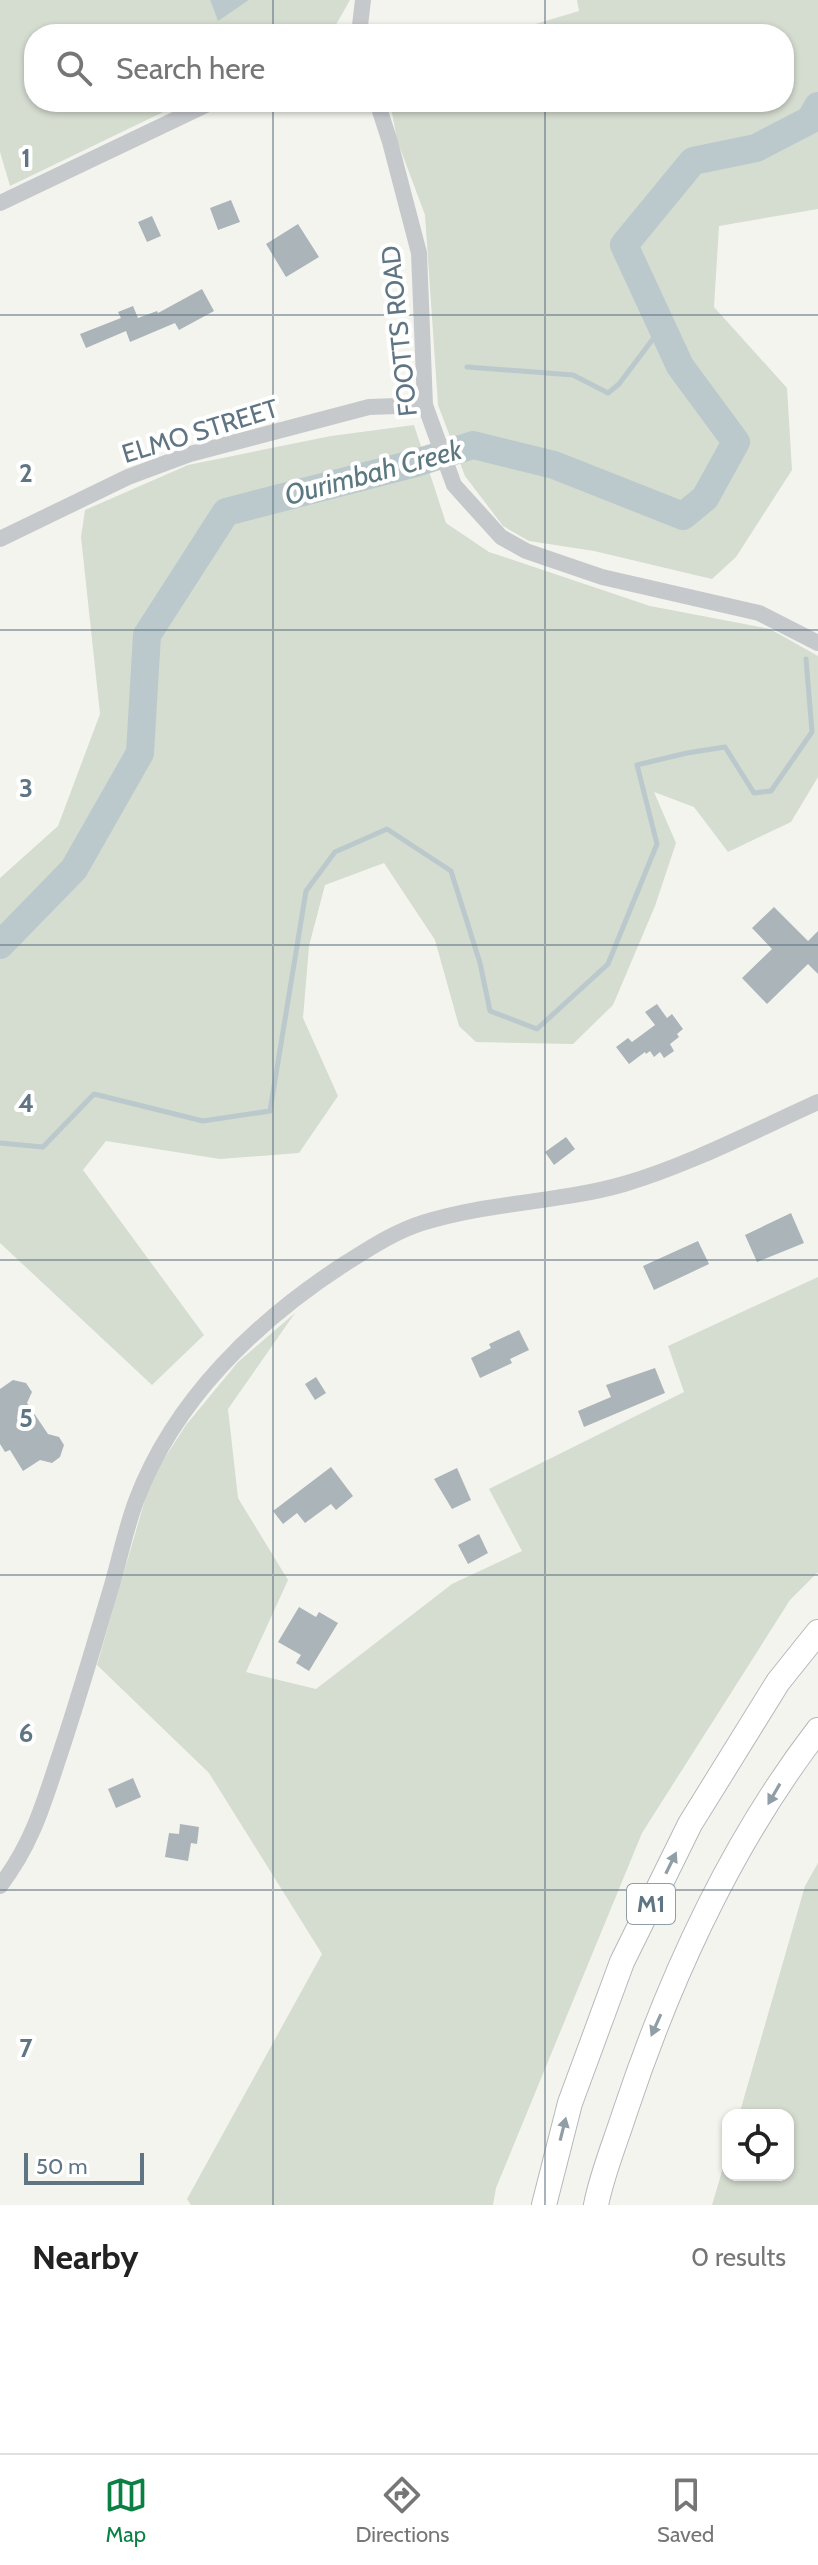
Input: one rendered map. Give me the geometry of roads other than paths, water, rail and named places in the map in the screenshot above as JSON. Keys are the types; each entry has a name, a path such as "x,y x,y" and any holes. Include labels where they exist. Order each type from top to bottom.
{"highway":[{"name":"M1","path":"544,2205 570,2103 622,1962 690,1824 778,1682 818,1632"},
{"name":"M1","path":"596,2205 648,2042 704,1914 788,1769 818,1730"}],"street":[{"path":"360,24 363,0"},
{"path":"0,203 191,112"},
{"name":"FOOTTS ROAD","path":"380,112 419,253 428,413 454,485 501,537 526,551 602,577 759,613 818,643"},
{"name":"ELMO STREET","path":"0,539 128,477 190,454 369,407 428,413"},
{"path":"0,1886 16,1866 32,1836 84,1684 136,1502 159,1450 178,1418 236,1348 323,1278 404,1229 426,1221 624,1184 671,1167 818,1102"}],"waterway":[{"name":"Ourimbah Creek","path":"0,945 74,869 140,753 147,635 226,512 416,463 473,445 554,465 683,516 705,498 736,442 680,366 624,245 693,161 756,148 810,120 818,106"},
{"path":"467,367 573,375 608,393 619,384 662,327"},
{"path":"0,1143 43,1147 94,1094 203,1121 270,1111 306,891 335,852 387,829 451,871 480,963 490,1011 537,1029 608,964 657,844 637,765 725,747 754,793 771,791 812,732 806,659"}]}
